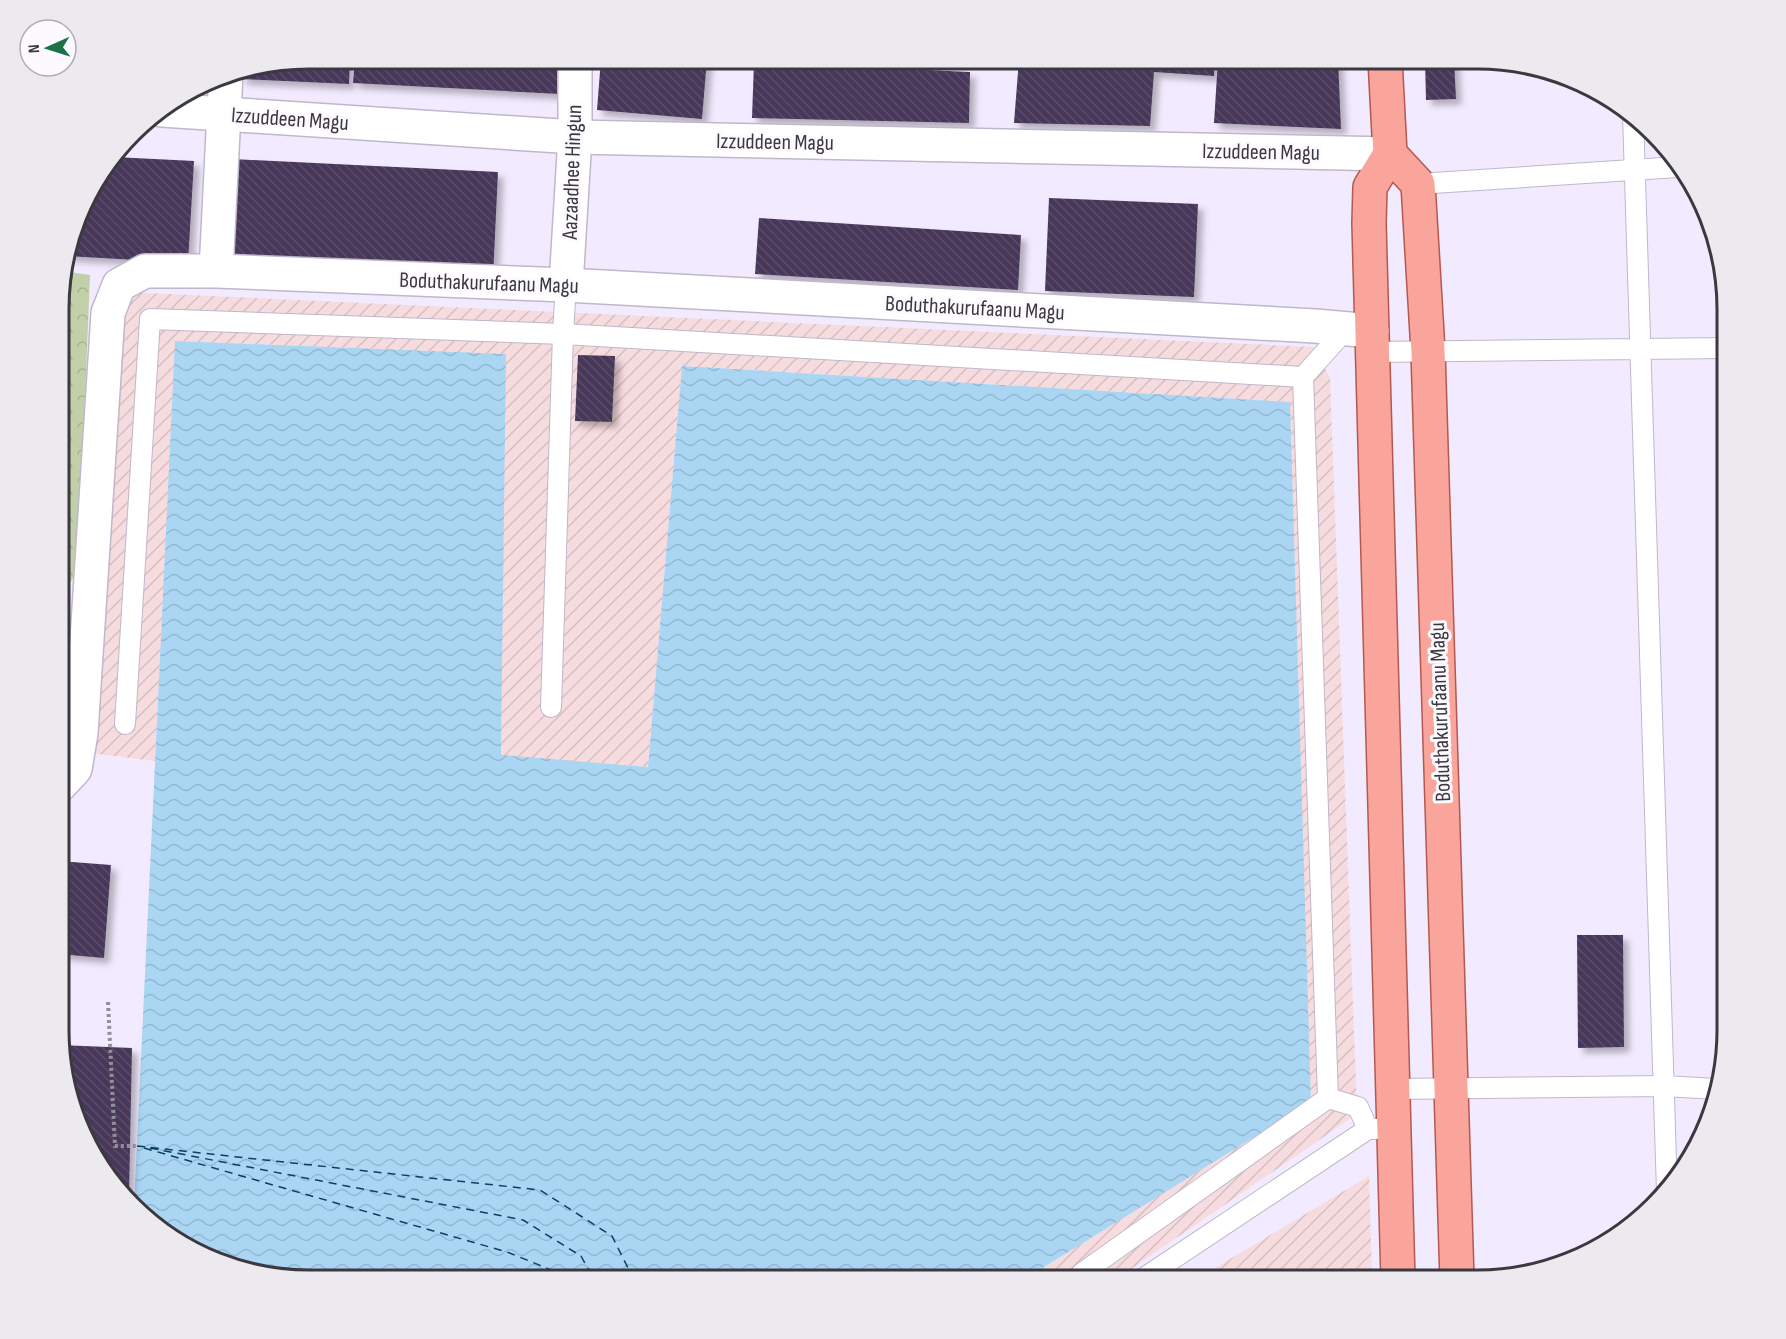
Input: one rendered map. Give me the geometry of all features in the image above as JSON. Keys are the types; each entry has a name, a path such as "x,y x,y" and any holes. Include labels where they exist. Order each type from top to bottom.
{"main road":[{"path":"1386,69 1390,154 1370,187 1363,337 1392,1089 1380,1129 1397,1270"},
{"path":"1390,154 1418,184"},
{"name":"Boduthakurufaanu Magu","path":"1418,184 1428,351 1457,1270"}],"street":[{"name":"Aazaadhee Hingun","path":"566,285 574,136 575,69"},
{"path":"216,271 225,84"},
{"name":"Izzuddeen Magu","path":"174,111 574,136 1390,154"},
{"name":"Boduthakurufaanu Magu","path":"69,775 75,769 81,734 108,313 119,285 145,272 216,271 566,285 1363,337"}],"lane":[{"path":"1634,128 1667,1177"},
{"path":"1418,184 1670,167"},
{"path":"551,707 566,285"},
{"path":"125,724 150,320 563,334 1303,377 1363,337 1428,351 1717,348"},
{"path":"1303,377 1328,1098"},
{"path":"1392,1089 1664,1086 1710,1089"},
{"path":"1157,1270 1380,1129 1358,1107 1328,1098"},
{"path":"1087,1270 1328,1098"}],"path":[{"path":"108,1002 115,1146 137,1146"}],"shaded area":[{"path":"126,292 1314,347 1330,378 1357,1114 1130,1270 1039,1270 1311,1101 1289,402 682,366 648,767 501,756 505,354 176,341 155,761 90,753"},
{"path":"1369,1176 1372,1270 1212,1270"}],"green space":[{"path":"72,272 90,275 78,570 69,584 69,309"}],"water":[{"path":"175,341 506,354 501,755 648,767 682,366 1290,402 1311,1102 1039,1270 309,1270 278,1268 247,1262 217,1252 189,1238 163,1220 135,1195"}],"building":[{"path":"350,69 349,84 241,79 278,71"},
{"path":"354,69 561,69 560,94 353,83"},
{"path":"600,69 706,69 702,119 597,110"},
{"path":"754,69 905,69 970,72 969,123 752,118"},
{"path":"1018,69 1214,69 1214,76 1154,72 1150,126 1014,123"},
{"path":"1217,69 1338,69 1341,129 1214,123"},
{"path":"1425,69 1454,69 1456,99 1426,100"},
{"path":"124,157 194,161 188,263 75,256 87,217 101,189"},
{"path":"232,159 498,172 493,278 227,265"},
{"path":"1049,198 1198,204 1194,297 1045,291"},
{"path":"759,218 1021,235 1018,290 755,274"},
{"path":"578,355 615,356 612,422 575,421"},
{"path":"69,862 111,865 104,958 69,955"},
{"path":"1577,935 1623,935 1624,1047 1578,1048"},
{"path":"70,1045 132,1048 129,1188 109,1163 87,1122 77,1092"}],"ferry route":[{"path":"137,1146 540,1190 612,1236 629,1270"},
{"path":"144,1148 507,1252 552,1270"},
{"path":"150,1148 523,1220 581,1256 589,1270"}]}
